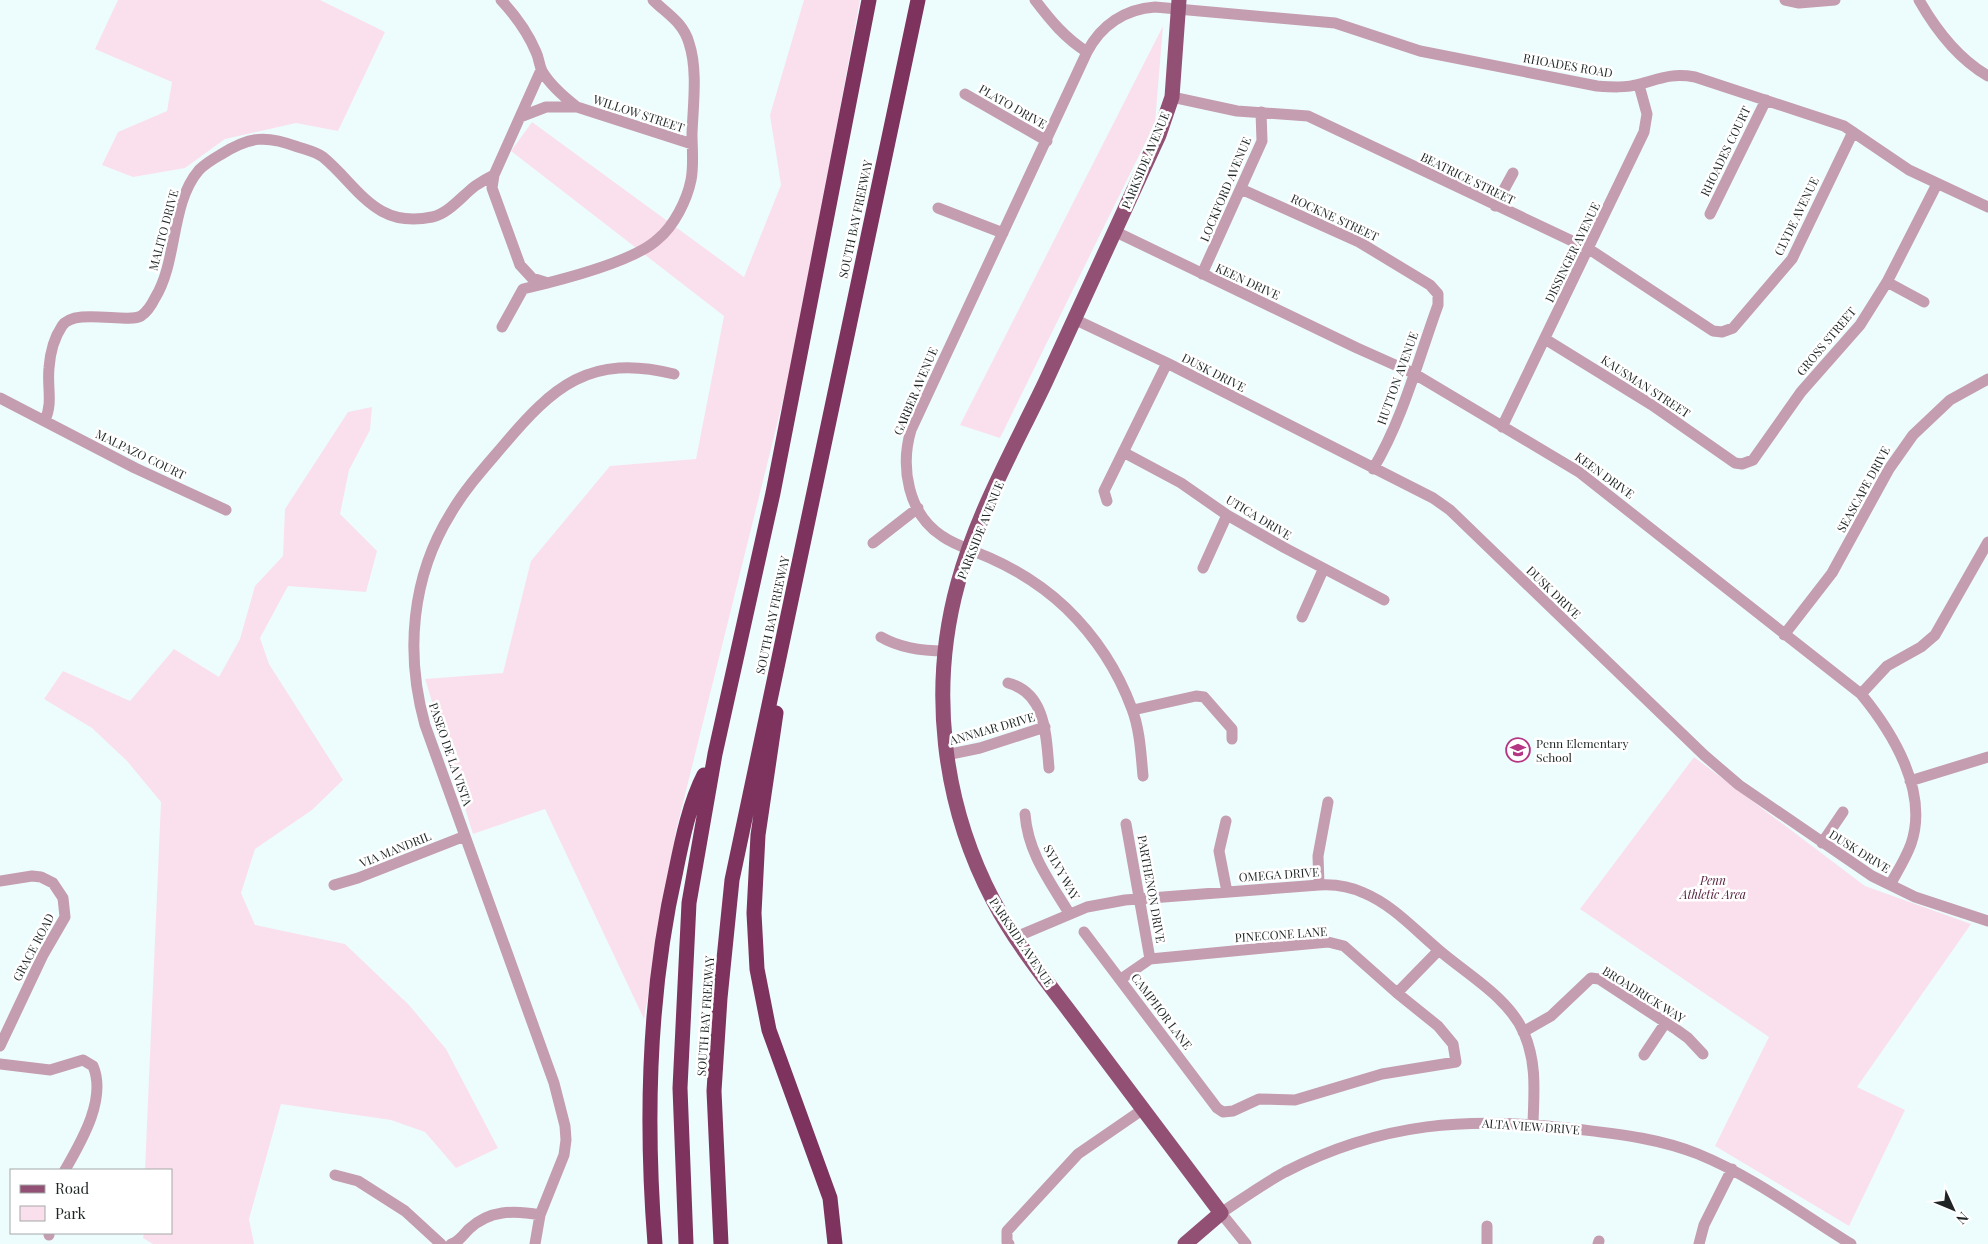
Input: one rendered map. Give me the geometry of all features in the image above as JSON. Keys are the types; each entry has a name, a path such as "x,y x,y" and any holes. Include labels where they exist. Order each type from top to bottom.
{"highway":[{"name":"SOUTH BAY FREEWAY","path":"686,1244 680,1088 689,903 715,754 773,493 869,0"},
{"name":"SOUTH BAY FREEWAY","path":"721,1244 714,1091 720,998 732,880 918,0"},
{"path":"793,587 758,835 754,913 758,969 768,1030 830,1198 835,1244"},
{"path":"659,1243 650,1095 651,1049 658,972 668,904 684,836 701,780 715,754"}],"main road":[{"name":"PARKSIDE AVENUE","path":"1179,4 1172,97 1158,135 983,515 958,582 945,651 943,724 946,755 973,858 1000,914 1142,1110 1221,1213"},
{"name":"ALTA VIEW DRIVE","path":"1185,1244 1221,1213"}],"street":[{"name":"WILLOW STREET","path":"501,0 516,17 528,37 537,53 541,70 558,92 577,107"},
{"path":"502,327 523,289 552,283 635,255 657,241 665,233 684,200 691,179 693,62 689,42 680,24 653,0"},
{"path":"1035,0 1070,42 1087,52"},
{"path":"1785,0 1817,3 1835,0"},
{"path":"1919,0 1934,24 1956,52 1988,76"},
{"name":"GARBER AVENUE","path":"1143,776 1133,710 1101,649 1066,608 1034,583 993,560 942,537 928,524 910,490 906,470 906,450 910,430 1047,141 1087,52 1100,32 1120,16 1146,8 1179,4"},
{"name":"RHOADES ROAD","path":"1179,4 1335,23 1420,51 1597,86 1615,88 1639,85 1664,76 1678,74 1695,76 1823,118 1853,132 1909,170 1988,207"},
{"path":"541,70 494,175 492,188 520,265 532,278 552,283"},
{"name":"DISSINGER AVENUE","path":"1502,427 1644,132 1647,114 1639,85"},
{"name":"PLATO DRIVE","path":"965,94 1047,141"},
{"name":"BEATRICE STREET","path":"1172,97 1219,108 1308,116 1589,249 1713,331 1722,332 1733,328"},
{"name":"RHOADES COURT","path":"1710,214 1766,100"},
{"name":"WILLOW STREET","path":"520,117 546,107 562,105 577,107 692,144"},
{"name":"LOCKFORD AVENUE","path":"1202,274 1262,141 1261,112"},
{"name":"CLYDE AVENUE","path":"1733,328 1792,259 1853,132"},
{"name":"MALITO DRIVE","path":"45,420 50,408 48,369 63,325 70,318 92,316 131,319 146,312 165,278 189,186 203,166 226,151 246,141 266,138 278,140 318,154 369,203 393,216 415,220 440,215 476,185 494,175"},
{"path":"1495,206 1513,173"},
{"name":"GROSS STREET","path":"1730,459 1742,464 1753,460 1801,392 1860,325 1887,282 1937,184"},
{"name":"ROCKNE STREET","path":"1241,190 1359,242 1430,285 1438,294"},
{"path":"938,208 1003,233"},
{"name":"KEEN DRIVE","path":"1114,231 1413,373 1580,472 1861,694 1882,719 1903,760 1914,794 1916,818 1911,844 1890,885"},
{"path":"1887,282 1924,302"},
{"name":"HUTTON AVENUE","path":"1373,470 1398,419 1438,305 1438,294"},
{"name":"DUSK DRIVE","path":"1074,320 1167,363 1373,470 1433,498 1450,510 1704,755 1739,785 1872,876 1916,897 1988,921"},
{"name":"KAUSMAN STREET","path":"1545,339 1652,405 1730,459"},
{"path":"1107,502 1104,491 1167,363"},
{"name":"PASEO DE LA VISTA","path":"535,1244 540,1214 564,1155 565,1126 554,1084 424,725 414,676 413,642 416,609 423,576 435,544 450,514 470,485 523,422 560,387 594,373 621,368 648,368 674,374"},
{"name":"SEASCAPE DRIVE","path":"1784,635 1832,573 1889,469 1913,435 1950,400 1988,379"},
{"path":"0,398 45,420"},
{"name":"MALPAZO COURT","path":"45,420 135,468 226,510"},
{"name":"UTICA DRIVE","path":"1122,452 1181,483 1227,515 1323,570 1384,600"},
{"path":"873,544 918,508"},
{"path":"1204,568 1227,515"},
{"path":"1861,694 1887,666 1921,647 1934,635 1988,542"},
{"path":"1302,617 1323,570"},
{"path":"881,637 892,643 926,651 945,651"},
{"path":"1008,683 1028,693 1042,713 1049,768"},
{"path":"1133,710 1196,696 1204,697 1232,729 1232,739"},
{"name":"ANNMAR DRIVE","path":"946,755 980,748 1045,727"},
{"path":"1910,781 1988,758"},
{"path":"1320,885 1318,856 1328,802"},
{"path":"1822,843 1843,812"},
{"name":"SYLVY WAY","path":"1026,814 1027,834 1036,857 1069,913"},
{"path":"1226,821 1220,851 1227,892"},
{"name":"PARTHENON DRIVE","path":"1126,824 1141,899 1150,959"},
{"name":"VIA MANDRIL","path":"334,885 358,878 465,836"},
{"name":"GRACE ROAD","path":"0,881 32,876 42,877 53,883 63,898 65,917 43,955 0,1046"},
{"name":"OMEGA DRIVE","path":"1016,937 1087,907 1141,899 1333,884 1364,892 1390,908 1495,996 1513,1016 1523,1032 1535,1074 1533,1123"},
{"name":"CAMPHOR LANE","path":"1084,932 1217,1108 1223,1112 1228,1112 1259,1099 1296,1100 1382,1074 1456,1062"},
{"name":"PINECONE LANE","path":"1120,979 1150,959 1328,942 1344,946 1438,1026 1453,1044 1456,1062"},
{"path":"1397,993 1439,950"},
{"name":"BROADRICK WAY","path":"1523,1032 1551,1016 1591,978 1599,979 1666,1022 1688,1038 1703,1054"},
{"path":"1644,1055 1666,1022"},
{"path":"0,1064 50,1070 83,1060 93,1066 96,1076 94,1109 79,1146 66,1169"},
{"path":"1009,1244 1007,1242 1007,1231 1067,1164 1078,1154 1142,1110"},
{"name":"ALTA VIEW DRIVE","path":"1221,1213 1283,1174 1323,1155 1362,1140 1446,1123 1490,1121 1533,1123 1644,1138 1674,1145 1732,1169 1851,1244"},
{"path":"1699,1244 1704,1225 1732,1169"},
{"path":"335,1175 358,1181 405,1211 441,1244"},
{"path":"451,1244 457,1242 470,1228 494,1215 518,1211 540,1214"},
{"name":"PARKSIDE AVENUE","path":"1221,1213 1246,1244"},
{"path":"1487,1226 1487,1244"}],"green space":[{"path":"118,0 320,0 385,32 338,131 296,123 225,139 185,168 133,177 102,165 118,132 167,111 172,82 95,49"},
{"path":"804,0 860,0 795,352 676,831 644,1019 545,809 473,834 425,679 503,673 531,561 610,466 696,459 724,316 511,151 532,122 744,277 781,185 770,115"},
{"path":"1163,26 1155,123 1000,438 960,425"},
{"path":"372,407 370,430 349,470 340,514 377,551 366,592 288,586 260,638 269,664 343,780 312,810 255,849 241,893 255,925 345,944 409,1005 446,1049 498,1148 456,1168 425,1132 391,1120 281,1104 249,1219 254,1244 153,1244 143,1238 144,1234 172,1234 172,1169 145,1169 161,802 127,761 92,728 44,699 63,671 130,701 174,649 219,677 240,639 255,586 283,556 285,509 348,412"},
{"name":"Penn Athletic Area","path":"1694,757 1865,886 1971,924 1857,1087 1905,1110 1849,1226 1715,1146 1769,1037 1580,909"}],"place":[{"name":"Penn Elementary School","path":"1518,750"}]}
